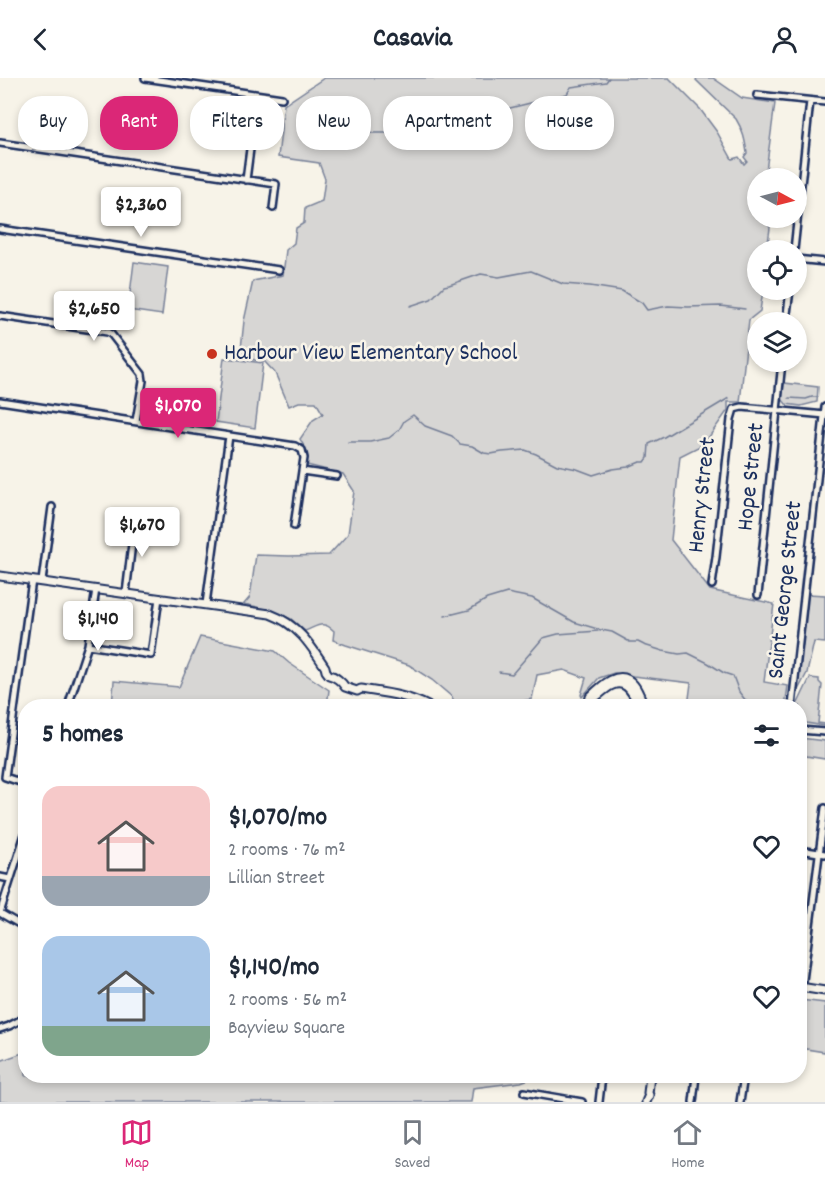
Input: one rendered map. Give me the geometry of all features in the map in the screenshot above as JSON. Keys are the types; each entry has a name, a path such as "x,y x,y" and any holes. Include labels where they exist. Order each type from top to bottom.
{"street":[{"path":"145,78 265,96"},
{"path":"757,94 825,102"},
{"path":"246,180 257,95"},
{"path":"795,240 810,101"},
{"path":"0,144 276,184 273,208"},
{"path":"0,230 279,270"},
{"path":"807,260 825,262"},
{"path":"0,316 111,334 142,374 143,381 136,422"},
{"name":"Hope Street","path":"758,595 781,372"},
{"path":"0,401 296,446 302,450 304,458 294,526"},
{"name":"Henry Street","path":"712,585 734,409 742,406 777,410"},
{"name":"Saint George Street","path":"793,699 825,407"},
{"path":"777,410 825,415"},
{"path":"206,604 229,436"},
{"path":"302,471 337,476"},
{"path":"42,581 52,507"},
{"path":"126,593 135,519"},
{"path":"0,576 265,613 284,620 303,635 326,671 345,687 357,691 361,689 415,699"},
{"path":"18,781 5,777 32,580"},
{"path":"70,699 88,645 96,589"},
{"path":"88,645 151,655 159,598"},
{"path":"589,699 604,684 619,678 627,679 633,684 641,699"},
{"path":"594,699 610,686 622,684 632,691 636,699"},
{"path":"807,730 825,732"},
{"path":"807,950 822,854 825,808"},
{"path":"807,851 822,854"},
{"path":"18,855 0,913 18,923"},
{"path":"0,877 10,879"},
{"path":"807,989 825,991"},
{"path":"0,1029 18,1021"},
{"path":"599,1102 601,1083"},
{"path":"648,1093 649,1083"},
{"path":"693,1102 695,1083"},
{"path":"740,1102 743,1083"},
{"path":"524,1092 582,1102"}],"shaded area":[{"path":"324,78 669,78 700,109 717,132 732,159 739,157 744,164 747,161 744,157 747,153 736,119 696,80 697,78 713,78 742,98 775,103 766,168 747,168 747,228 770,228 768,240 747,240 747,300 762,300 760,311 747,312 747,338 740,402 728,402 728,410 704,444 680,456 671,540 710,590 774,604 764,682 788,686 786,699 689,699 691,683 614,673 599,678 582,697 586,678 564,670 537,675 532,699 453,699 432,680 409,665 333,640 334,631 327,626 320,625 305,631 291,619 270,610 244,604 250,597 256,555 329,555 348,534 354,491 343,474 307,465 305,448 300,439 313,420 323,414 316,402 299,402 289,406 275,373 264,361 240,358 244,321 253,281 283,275 286,250 294,243 296,228 304,223 305,208 322,201 325,179 319,163 278,157 279,150 284,150 284,105 296,97 296,150 371,150 371,96 297,96"},
{"path":"134,262 168,267 162,315 128,310"},
{"path":"224,358 263,363 255,428 216,422"},
{"path":"784,383 818,387 817,402 801,406 786,404 782,399"},
{"path":"808,594 825,595 825,643 814,642 807,673 797,692"},
{"path":"200,637 275,651 329,690 328,699 113,699 114,681 179,687"},
{"path":"810,678 819,679 822,685 818,723 825,724 825,726 807,723 807,699 800,699"},
{"path":"807,739 825,741 825,759 807,756"},
{"path":"807,1001 825,1003 825,1052 807,1049"},
{"path":"18,1055 18,1083 513,1083 473,1088 471,1102 0,1102 0,1061"}],"waterway":[{"path":"371,132 387,133 408,139 441,139 467,135 506,109 567,94 571,87 606,82 609,78"},
{"path":"410,306 431,299 444,286 481,274 499,277 531,271 563,284 622,291 642,303 647,310 668,306 721,306 745,309"},
{"path":"789,398 818,397"},
{"path":"348,442 370,442 389,438 399,430 404,421 413,415 425,426 452,436 460,444 472,446 484,453 525,450 557,465 593,475 645,462 648,458 649,444 729,398"},
{"path":"445,616 469,610 487,599 507,593 532,598 574,622 612,632 630,642 638,642 663,651 688,653 733,676 744,699"},
{"path":"499,672 512,674 543,638 558,634 598,631"}],"place":[{"name":"Harbour View Elementary School","path":"212,354"}]}
